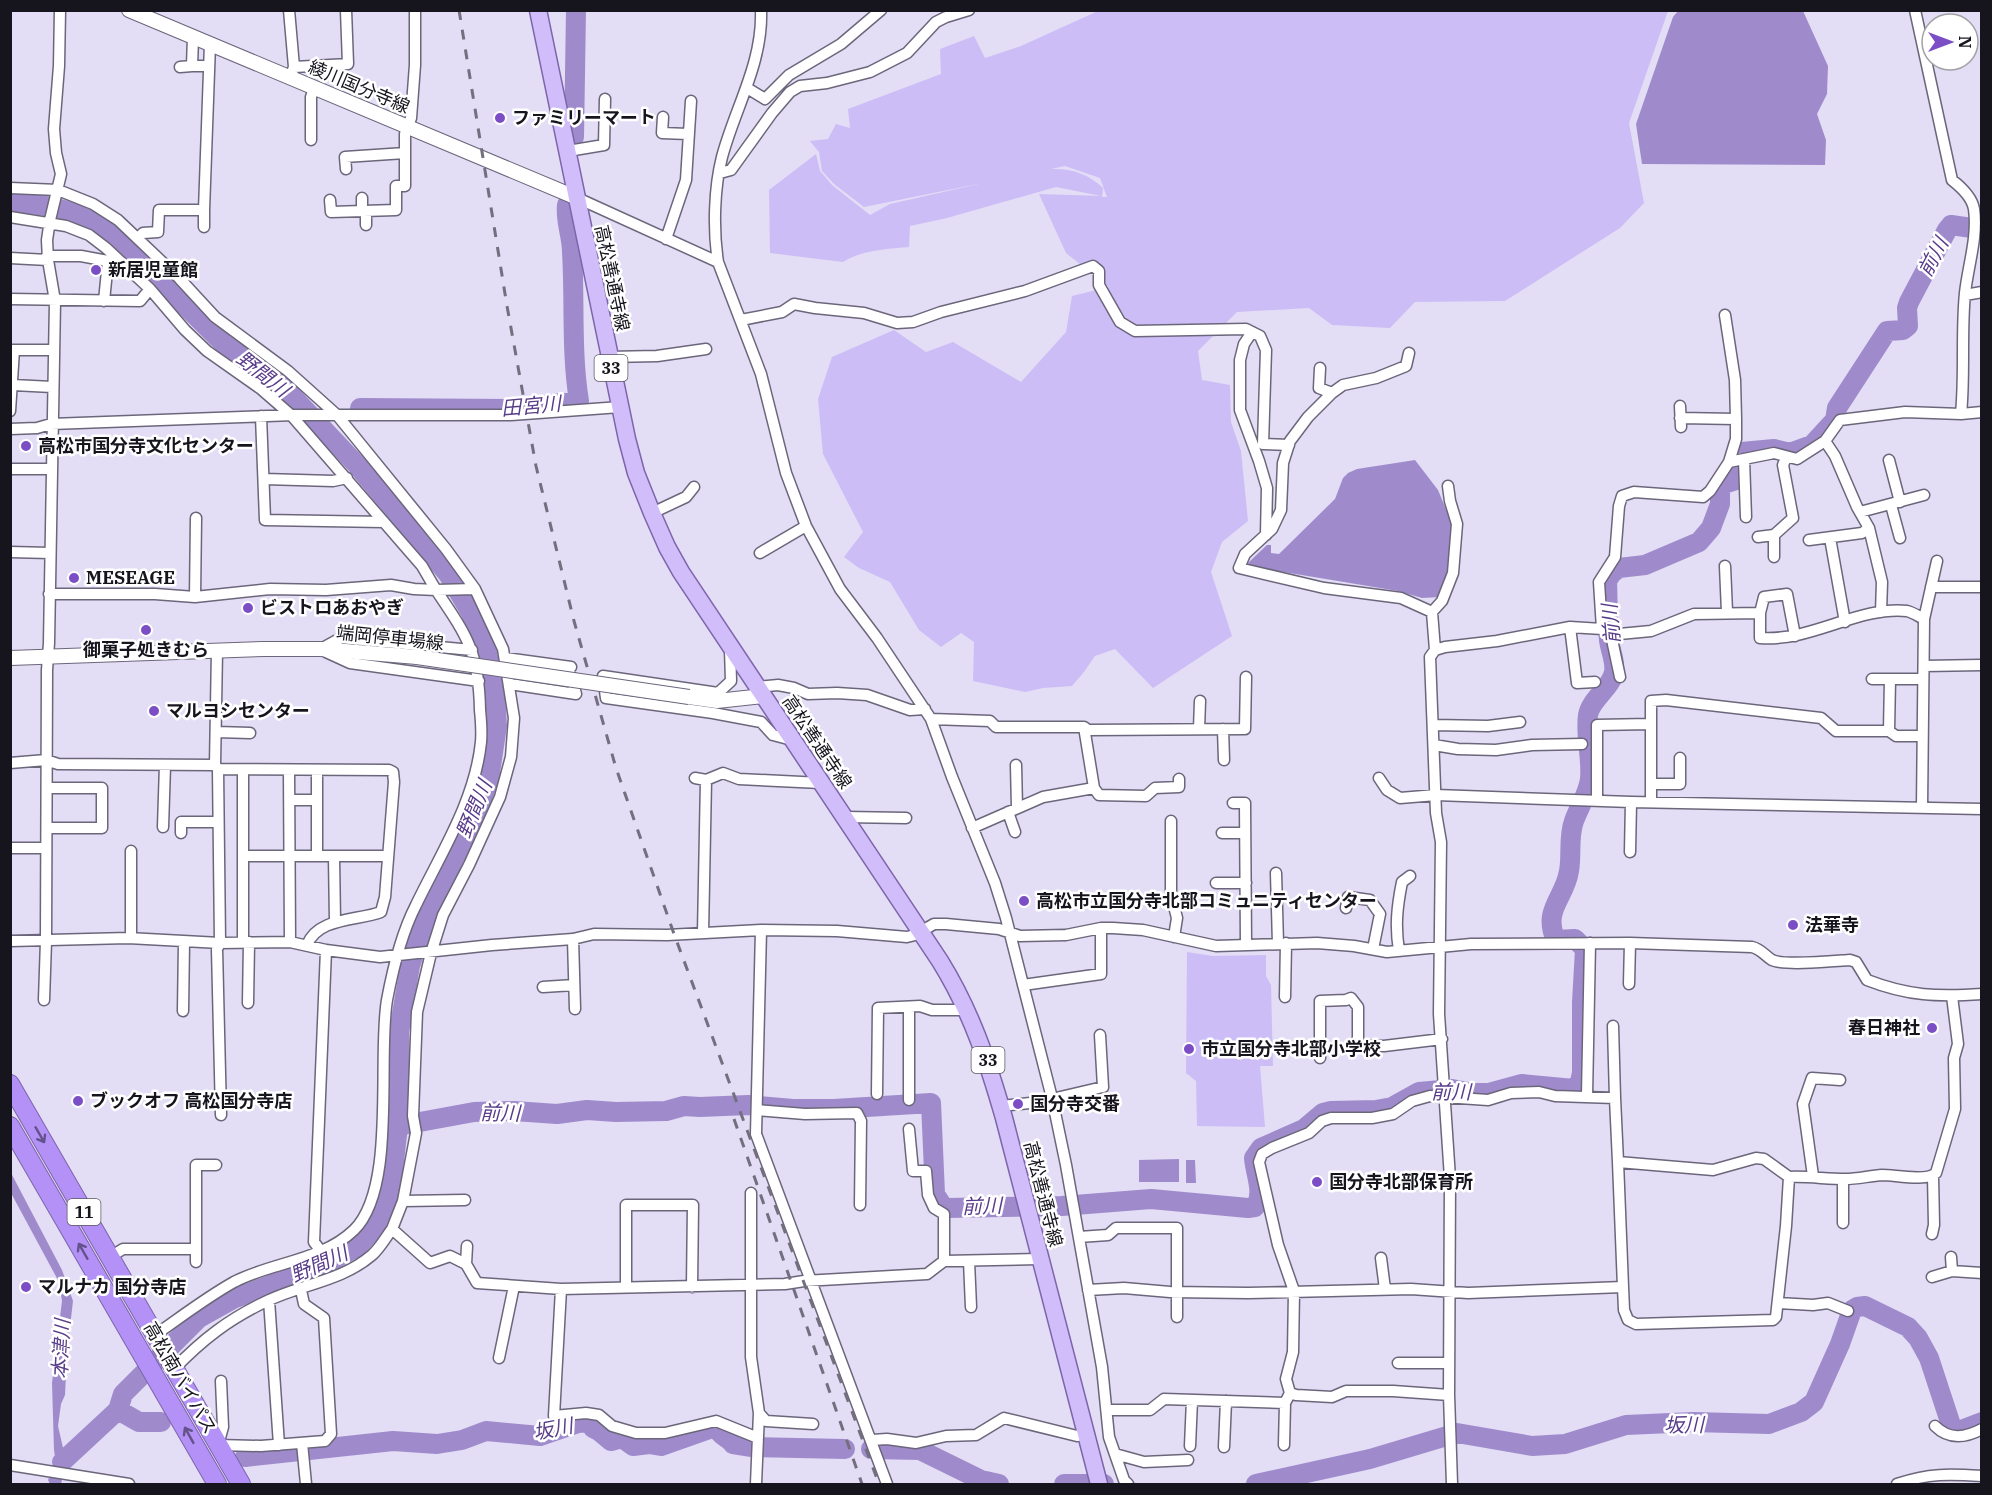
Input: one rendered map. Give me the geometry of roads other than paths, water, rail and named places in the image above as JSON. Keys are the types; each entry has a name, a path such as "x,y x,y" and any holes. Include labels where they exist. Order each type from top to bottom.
{"highway":[{"name":"高松南バイパス","path":"10,1084 241,1485"},
{"name":"高松南バイパス","path":"10,1126 217,1485"}],"main road":[{"name":"綾川国分寺線","path":"129,10 210,44 292,73 314,88 575,197"},
{"name":"高松善通寺線","path":"537,10 609,357 636,473 667,547 681,572 958,989 988,1062 1097,1479"},
{"name":"端岡停車場線","path":"10,658 218,650 321,649 417,657 717,701 760,691"}],"street":[{"path":"44,1000 47,656 55,301 47,258 50,221 61,174 54,129 59,66 60,10"},
{"path":"289,10 292,73 348,64 346,10"},
{"path":"330,200 331,212 396,210 396,186 405,186 405,134 411,118 415,65 415,10"},
{"path":"761,10 760,39 747,88 722,158 716,195 718,262 761,374 786,473 806,526 840,589 877,638 932,719 995,883 1052,1098 1074,1206 1102,1367 1109,1437 1124,1480 1128,1485"},
{"path":"747,88 765,99 789,75 841,44 881,10"},
{"path":"720,173 731,170 790,92 800,86 827,83 870,72 908,53 936,22 969,10"},
{"path":"1915,10 1952,180 1968,196 1974,208 1965,295 1964,383 1961,414"},
{"path":"192,66 193,37"},
{"path":"204,227 210,44"},
{"path":"180,67 208,66"},
{"path":"311,140 311,97 314,88"},
{"path":"568,151 604,145 605,99"},
{"path":"666,238 692,180 688,134 691,101"},
{"path":"663,117 662,133 688,134"},
{"path":"346,169 345,157 405,153"},
{"path":"10,188 57,193 93,204 118,220 179,278 215,317 288,371 335,415 446,549 474,588 505,658 510,684 514,718 511,757 500,797 443,915 429,953 417,1012 413,1116 416,1133 403,1201 392,1229 373,1254 334,1278 269,1300 230,1320 194,1349 174,1369"},
{"path":"575,197 718,262"},
{"path":"362,198 366,225"},
{"path":"138,238 143,233 158,232 159,210 204,210"},
{"path":"10,218 50,221 89,235 150,289 207,351 293,415 422,566 463,630 472,650 479,681 481,741 472,786 445,850 415,906 387,1001 378,1178 370,1206 354,1229 329,1247 235,1282 157,1338"},
{"path":"10,258 81,256 120,262"},
{"path":"104,301 108,261"},
{"path":"741,320 782,312 794,304 815,309 864,313 897,323 913,322 940,312 1025,291 1093,266 1099,271 1099,285 1120,322 1135,331 1246,329 1260,336 1266,350 1263,444 1289,445"},
{"path":"10,299 140,301 150,289"},
{"path":"1965,295 1982,292"},
{"path":"1620,677 1607,632 1599,582 1615,558 1619,506 1622,496 1634,492 1702,497 1710,491 1729,462 1736,439 1735,380 1725,315"},
{"path":"1252,332 1244,344 1240,360 1240,410 1267,488 1266,535"},
{"path":"10,411 13,384 12,350 53,350"},
{"path":"609,357 657,356 706,350"},
{"path":"1409,353 1406,366 1376,378 1343,385 1308,417 1289,445 1283,463 1281,510 1272,529 1245,554 1239,568 1324,588 1401,598 1432,612"},
{"path":"1320,368 1319,388 1332,393"},
{"path":"13,384 52,387"},
{"path":"1680,406 1681,423 1736,419"},
{"path":"10,429 37,428 51,424 293,415 511,415 620,407"},
{"path":"1729,462 1774,453 1786,458 1797,459 1825,441 1839,420 1905,412 1961,414 1982,412"},
{"path":"261,416 265,520 384,522"},
{"path":"1825,441 1835,456 1869,528 1882,582 1881,612"},
{"path":"1758,537 1774,535 1792,518 1783,465 1786,458"},
{"path":"1744,459 1746,517"},
{"path":"1889,460 1900,538"},
{"path":"10,469 51,469"},
{"path":"264,479 333,482 347,478"},
{"path":"1448,486 1457,524 1453,573 1442,601 1432,612 1435,650 1430,657 1436,813 1441,842 1439,992 1450,1178 1449,1395 1452,1485"},
{"path":"652,513 686,497 694,487"},
{"path":"1860,513 1924,495"},
{"path":"195,597 196,518"},
{"path":"760,553 806,526"},
{"path":"1809,540 1862,533 1869,528"},
{"path":"1774,535 1774,557"},
{"path":"1830,538 1845,622"},
{"path":"10,552 50,553"},
{"path":"1922,808 1924,619 1937,561"},
{"path":"1725,566 1727,612"},
{"path":"49,594 155,594 195,597 270,589 326,590 391,585 438,590 474,588"},
{"path":"1931,587 1982,587"},
{"path":"1795,636 1787,594 1764,597 1760,613 1760,638 1795,636 1881,612 1909,611 1924,619"},
{"path":"1435,650 1569,627 1607,632 1651,631 1694,614 1760,613"},
{"path":"1569,627 1577,683 1594,682"},
{"path":"321,649 341,638 472,650"},
{"path":"730,647 731,681 718,693 603,675 606,698 761,722 773,735 792,740"},
{"path":"321,649 350,663 479,681"},
{"path":"218,650 220,943 218,949 221,1115"},
{"path":"505,658 570,667 576,694 510,684"},
{"path":"1924,666 1982,665"},
{"path":"932,719 990,721 996,727 1084,727 1088,730 1245,729 1246,677"},
{"path":"1872,679 1923,679"},
{"path":"1889,731 1890,679"},
{"path":"760,691 778,685 808,694 867,695 910,710 925,709"},
{"path":"1651,802 1651,701 1666,700 1821,718 1836,732 1889,731 1896,736 1922,736"},
{"path":"1199,729 1200,701"},
{"path":"1433,725 1488,726 1521,722"},
{"path":"1591,800 1597,725 1650,724"},
{"path":"1084,727 1094,788 1099,795 1146,796 1155,788 1179,788"},
{"path":"1223,729 1224,760"},
{"path":"217,732 250,733"},
{"path":"1434,745 1458,749 1496,750 1532,745 1582,744"},
{"path":"1651,784 1680,784 1680,758"},
{"path":"10,763 46,760 58,764 165,765 243,770 389,770 393,772 385,897 381,912 335,922 311,936 307,945"},
{"path":"163,827 165,765"},
{"path":"1015,832 1012,810 1016,765"},
{"path":"243,770 243,856 248,1003"},
{"path":"289,770 290,942"},
{"path":"317,770 317,856"},
{"path":"702,933 700,779 723,773 739,779 821,783"},
{"path":"1379,777 1387,790 1400,798 1436,795 1982,810"},
{"path":"47,788 102,789 102,828 47,828"},
{"path":"972,828 1043,797 1094,788"},
{"path":"290,800 317,800"},
{"path":"1630,802 1630,852"},
{"path":"1233,803 1245,803 1246,945"},
{"path":"844,817 906,818"},
{"path":"1171,821 1171,894 1177,918 1174,937"},
{"path":"181,833 181,822 218,822"},
{"path":"1222,833 1245,833"},
{"path":"10,848 46,848"},
{"path":"131,851 131,938"},
{"path":"243,856 387,856"},
{"path":"334,856 335,922"},
{"path":"1276,873 1286,997"},
{"path":"1399,951 1395,930 1396,911 1402,882 1410,876"},
{"path":"1216,883 1246,883"},
{"path":"1346,908 1348,897 1370,900 1380,914 1373,949"},
{"path":"10,941 131,938 220,943 290,942 326,950 380,957 573,939 594,934 667,935 761,930 837,931 907,937 934,924 946,924 999,929 1020,936 1045,937 1101,928 1143,930 1216,946 1326,944 1399,951 1471,944 1630,943 1752,947 1760,949 1773,960 1785,962 1850,960 1856,962 1867,980 1904,992 1926,996 1982,994"},
{"path":"1023,985 1101,974 1101,928"},
{"path":"761,930 756,1134 887,1485"},
{"path":"573,939 574,1010"},
{"path":"183,1011 184,942"},
{"path":"1587,1096 1590,943"},
{"path":"1629,984 1630,943"},
{"path":"320,1250 314,1242 326,950"},
{"path":"543,987 574,985"},
{"path":"1618,1162 1713,1170 1756,1158 1764,1159 1789,1177 1814,1176 1843,1179 1882,1175 1932,1176 1936,1173 1955,1109 1954,1058 1958,1044 1952,996"},
{"path":"1320,1058 1320,1001 1351,998 1358,1007 1358,1045 1384,1046 1442,1039"},
{"path":"877,1094 878,1008 920,1006 932,1010 967,1010"},
{"path":"909,1007 909,1100"},
{"path":"1613,1026 1624,1310 1628,1320 1636,1324 1773,1320 1776,1317 1778,1302 1789,1177"},
{"path":"1000,1106 1040,1102 1102,1087 1100,1035"},
{"path":"1814,1176 1803,1104 1806,1092 1812,1078 1840,1080"},
{"path":"1284,1445 1286,1379 1293,1352 1294,1291 1278,1245 1259,1162 1262,1154 1309,1133 1322,1121 1331,1118 1393,1114 1412,1101 1430,1096 1488,1100 1511,1093 1539,1092 1555,1096 1615,1098"},
{"path":"757,1110 805,1114 857,1113 861,1121 860,1205"},
{"path":"909,1129 913,1170 926,1170 928,1195 934,1208 944,1214 944,1261"},
{"path":"196,1262 196,1166 216,1165"},
{"path":"1932,1176 1934,1225 1932,1234"},
{"path":"1843,1179 1843,1223"},
{"path":"751,1193 751,1357 759,1413 756,1485"},
{"path":"403,1201 465,1200"},
{"path":"626,1288 626,1205 693,1205 692,1287"},
{"path":"1079,1237 1108,1234 1116,1228 1177,1228 1177,1317"},
{"path":"392,1229 430,1263 450,1256 466,1264"},
{"path":"467,1246 466,1264 477,1283 561,1289 750,1286 927,1274 944,1261 1039,1258"},
{"path":"110,1257 123,1249 195,1249"},
{"path":"1951,1257 1952,1272"},
{"path":"1381,1258 1384,1289"},
{"path":"969,1261 971,1307"},
{"path":"1932,1276 1952,1272 1982,1273"},
{"path":"499,1358 514,1286"},
{"path":"1088,1290 1124,1288 1178,1292 1248,1293 1384,1289 1468,1293 1623,1287"},
{"path":"561,1289 554,1416 586,1413 599,1415 612,1426 636,1433 665,1433 716,1420 758,1444"},
{"path":"221,1381 223,1427 218,1445 279,1445 303,1449 325,1441 331,1434 324,1318 304,1304 301,1290"},
{"path":"269,1300 279,1445"},
{"path":"1778,1302 1813,1305 1827,1303 1848,1311"},
{"path":"1398,1363 1449,1363"},
{"path":"1107,1410 1150,1410 1164,1400 1226,1401 1287,1398 1296,1395 1332,1397 1346,1391 1393,1390 1449,1395"},
{"path":"1190,1446 1192,1400"},
{"path":"1224,1447 1226,1401"},
{"path":"759,1413 766,1421 813,1424"},
{"path":"872,1440 887,1439 916,1443 946,1436 976,1435 1004,1419 1077,1436 1086,1434"},
{"path":"1935,1426 1944,1435 1958,1437 1982,1429"},
{"path":"303,1449 306,1485"},
{"path":"1115,1454 1144,1462 1188,1461"},
{"path":"10,1465 129,1485"},
{"path":"1897,1485 1919,1476 1947,1473 1982,1476"}],"water":[{"path":"1678,11 1803,11 1828,66 1827,94 1817,114 1826,140 1825,165 1642,164 1636,124 1673,17"},
{"path":"1415,460 1438,490 1450,519 1454,523 1450,569 1441,597 1422,598 1398,591 1248,566 1248,563 1267,545 1271,545 1271,553 1279,554 1335,499 1343,478 1348,473 1357,469"},
{"path":"1179,1159 1179,1182 1139,1182 1139,1160"},
{"path":"1186,1160 1195,1160 1196,1183 1186,1183"},
{"name":"本津川","path":"10,1171 62,1270 73,1301 65,1395 61,1404 58,1426 64,1452 70,1457 61,1484 50,1484 48,1480 56,1463 52,1383 62,1301 59,1282 11,1193"}],"waterway":[{"name":"田宮川","path":"574,137 576,10"},
{"name":"野間川","path":"10,202 65,210 89,220 114,235 224,344 278,381 357,465 448,574 471,613 486,648 495,693 497,726 489,779 479,806 424,922 410,966 399,1032 398,1126 393,1170 388,1197 374,1229 357,1247 321,1266 233,1299 199,1318 123,1394 118,1410 62,1462"},
{"name":"田宮川","path":"360,408 512,409 579,401 574,345 572,246 567,205"},
{"name":"前川","path":"398,1126 474,1112 514,1111 557,1114 587,1110 666,1111 684,1106 748,1105 793,1109 834,1109 931,1103 935,1194 942,1205 947,1208 1062,1206 1151,1199 1248,1208 1255,1207 1258,1202 1259,1183 1254,1158 1261,1148 1304,1129 1323,1113 1392,1107 1419,1092 1452,1089 1489,1093 1522,1084 1574,1089 1580,1082 1582,1073 1585,949 1575,939 1556,940 1552,930 1552,920 1569,871 1572,827 1590,779 1588,715 1593,704 1609,684 1614,672 1608,633 1607,581 1619,568 1645,565 1699,542 1711,528 1720,504 1720,490 1724,484 1736,480 1737,465 1742,452 1774,449 1790,453 1812,445 1835,420 1837,408 1887,331 1903,330 1908,326 1909,302 1947,230 1951,225 1982,227"},
{"name":"坂川","path":"1256,1484 1370,1459 1457,1433 1532,1446 1565,1444 1626,1425 1693,1422 1769,1424 1801,1412 1814,1402 1840,1344 1852,1310 1865,1306 1908,1327 1918,1338 1929,1358 1952,1428 1961,1430 1982,1422"},
{"name":"坂川","path":"118,1410 139,1422 161,1422"},
{"name":"坂川","path":"245,1457 393,1441 437,1444 462,1440 486,1431 540,1436 578,1423 590,1422 593,1428 611,1441 622,1438 633,1446 649,1444 661,1446 712,1428 718,1430 733,1444 752,1447 845,1449"},
{"name":"坂川","path":"871,1449 920,1450 981,1480 999,1484"},
{"name":"坂川","path":"1064,1484 1104,1484"}],"railway":[{"path":"459,10 507,306 536,466 574,621 616,768 674,934 879,1484"},
{"path":"734,1119 862,1484"}],"place":[{"name":"ファミリーマート","path":"500,118"},
{"name":"新居児童館","path":"96,270"},
{"name":"高松市国分寺文化センター","path":"26,446"},
{"name":"MESEAGE","path":"74,578"},
{"name":"ビストロあおやぎ","path":"248,608"},
{"name":"御菓子処きむら","path":"146,630"},
{"name":"マルヨシセンター","path":"154,711"},
{"name":"高松市立国分寺北部コミュニティセンター","path":"1024,901"},
{"name":"法華寺","path":"1793,925"},
{"name":"春日神社","path":"1932,1028"},
{"name":"市立国分寺北部小学校","path":"1189,1049"},
{"name":"ブックオフ 高松国分寺店","path":"78,1101"},
{"name":"国分寺交番","path":"1018,1104"},
{"name":"国分寺北部保育所","path":"1317,1182"},
{"name":"マルナカ 国分寺店","path":"26,1287"}]}
